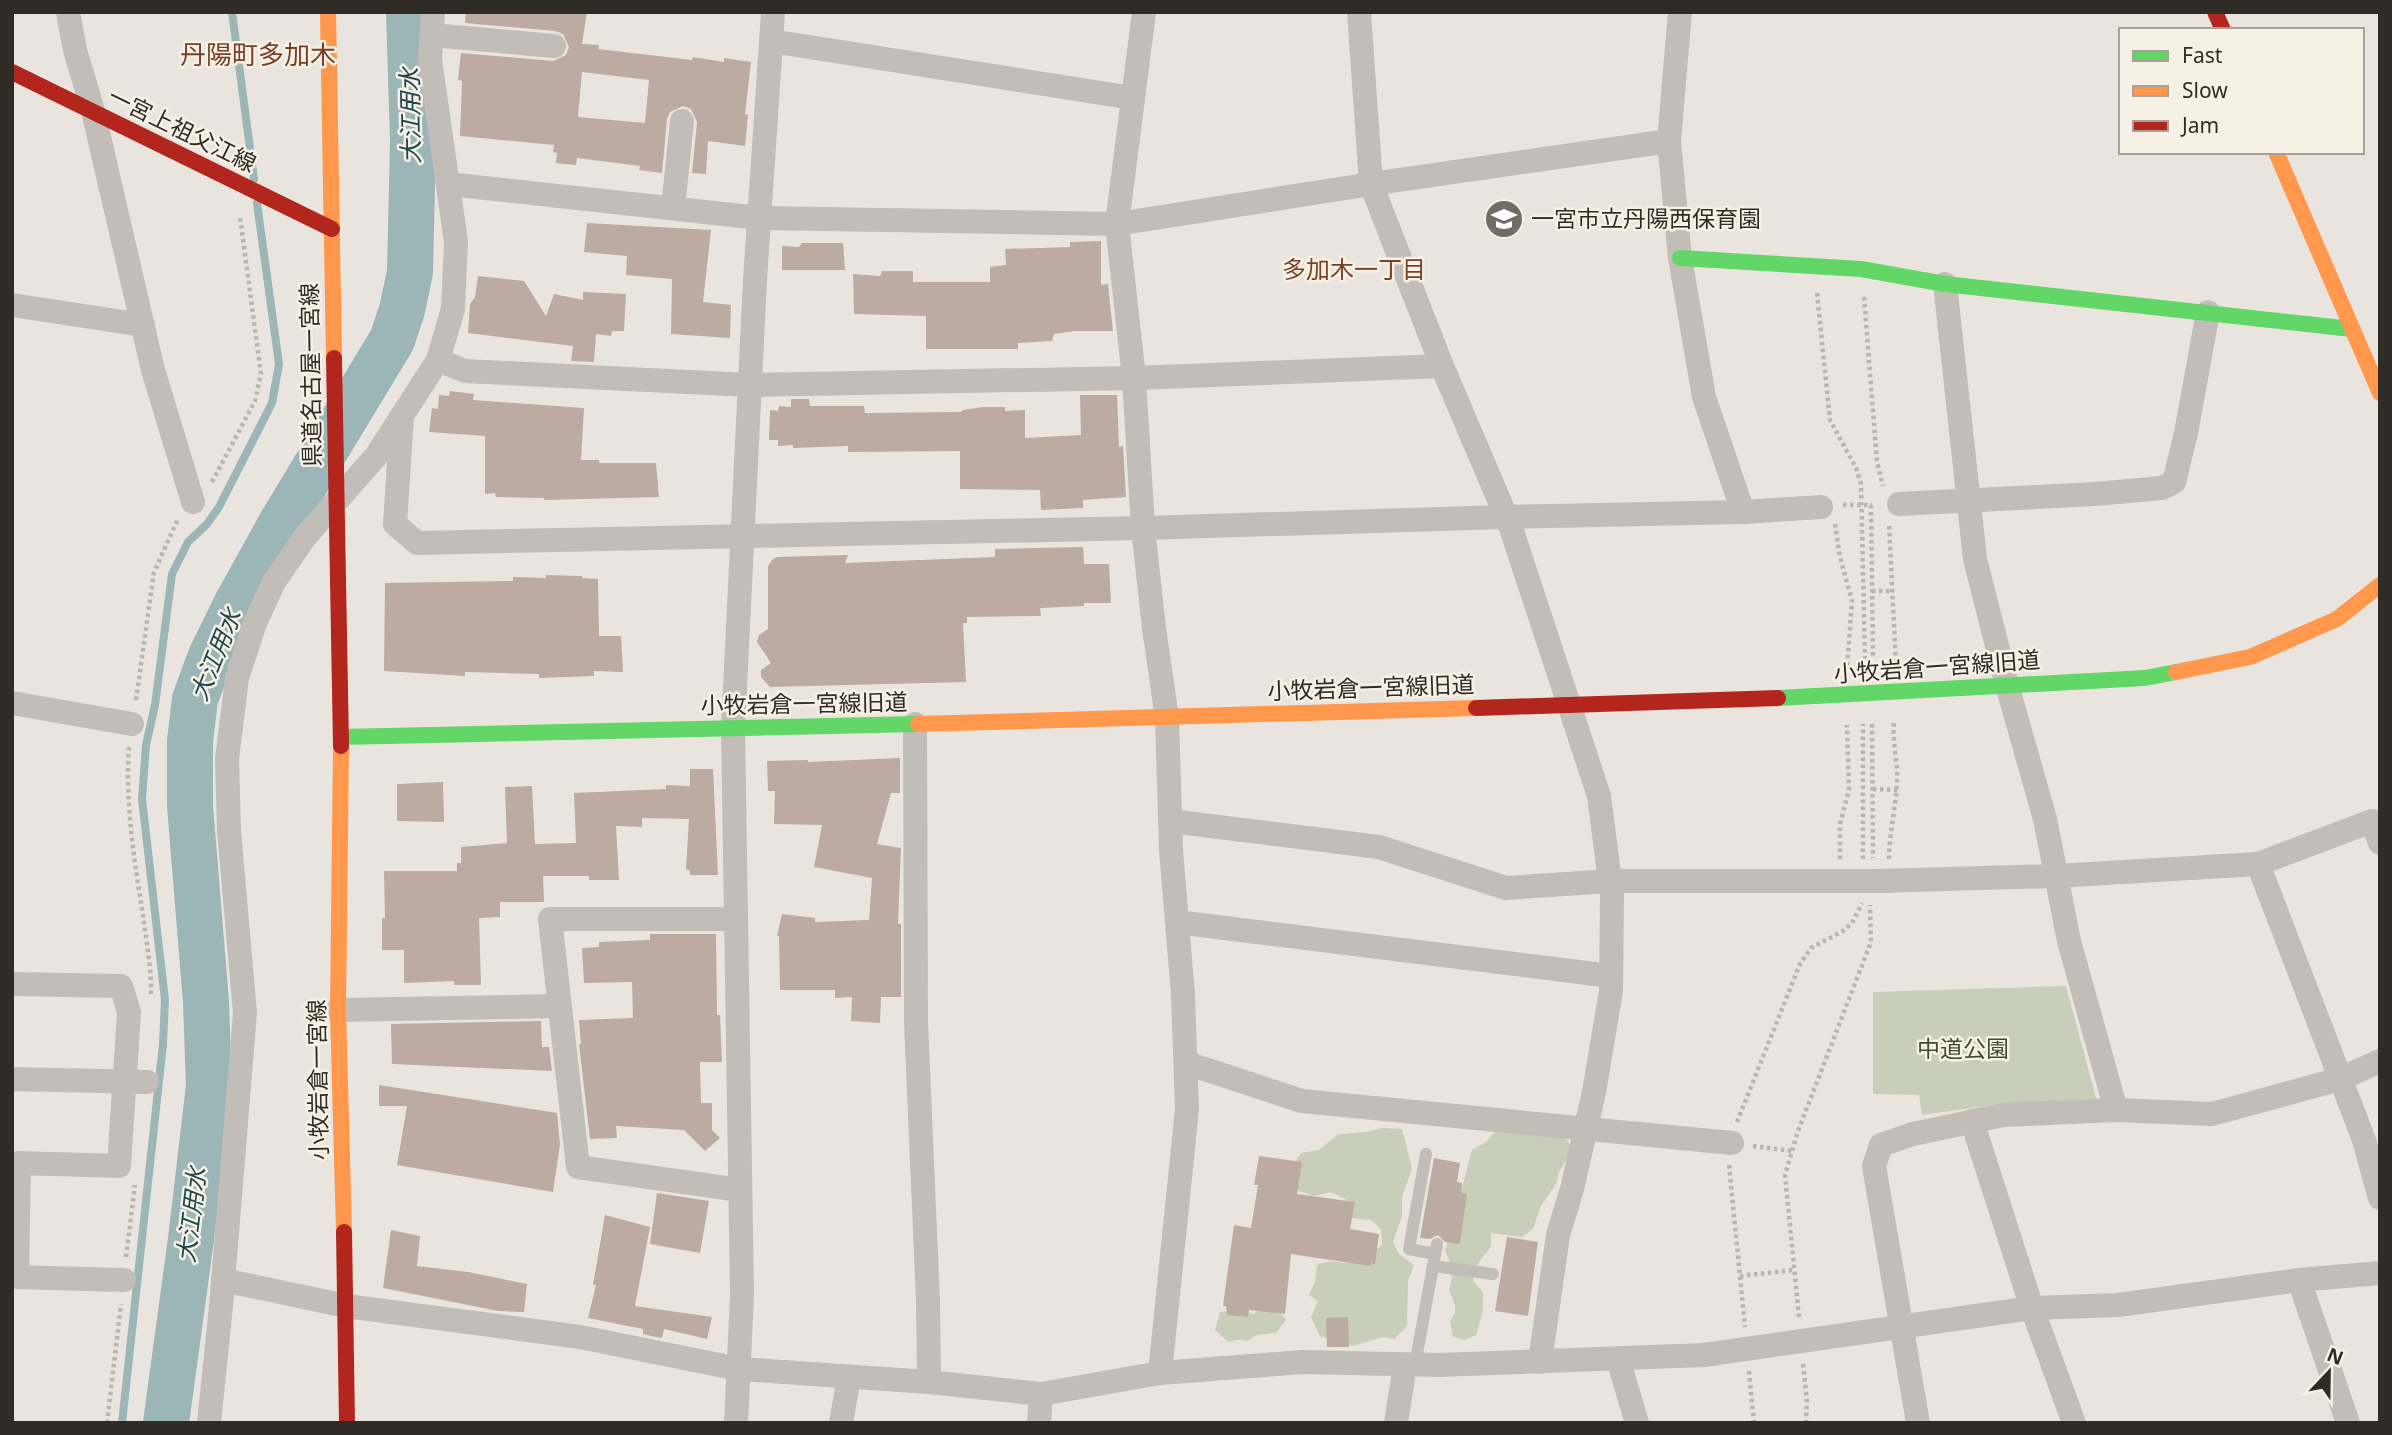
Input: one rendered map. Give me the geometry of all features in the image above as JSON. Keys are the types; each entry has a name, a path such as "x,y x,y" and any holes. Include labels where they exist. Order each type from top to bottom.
{"street":[{"path":"68,12 153,370 193,502"},
{"name":"県道名古屋一宮線","path":"328,12 341,737"},
{"path":"736,1423 741,1294 733,728 750,385 773,12"},
{"path":"1144,12 1116,224 1134,378 1143,528 1167,718 1170,821 1186,1063 1187,1109 1160,1373"},
{"path":"1359,12 1371,184 1442,366 1506,517 1600,796 1610,881 1611,991 1586,1128 1558,1235 1540,1362"},
{"path":"1680,12 1669,141 1680,258 1704,397 1743,512"},
{"path":"2215,12 2222,28"},
{"path":"209,1423 245,1013 229,831 228,771 237,678 255,623 274,582 336,494 376,457 438,360 453,309 456,242 430,61 432,24 554,46"},
{"path":"771,41 1133,98"},
{"name":"一宮上祖父江線","path":"12,72 332,229"},
{"path":"673,208 682,121"},
{"path":"448,184 760,218 1116,224 1669,141"},
{"path":"2277,154 2380,393"},
{"path":"1680,258 1861,269 1945,284 2352,329"},
{"path":"1945,284 1975,559 2045,819 2069,941 2116,1110"},
{"path":"12,305 142,325"},
{"path":"1893,505 2095,494 2162,488 2174,482 2186,433 2208,312"},
{"path":"438,360 465,372 750,385 1134,378 1442,366"},
{"path":"402,416 395,524 417,543 1143,528 1743,512 1821,507"},
{"name":"小牧岩倉一宮線旧道","path":"341,737 1167,718 1847,696 2145,678 2250,657 2337,619 2380,585"},
{"path":"12,703 132,724"},
{"path":"915,724 916,1022 929,1301 929,1382"},
{"name":"小牧岩倉一宮線","path":"341,737 338,1010 347,1423"},
{"path":"1170,821 1379,847 1506,888 1610,881 1868,881 2056,876 2258,864 2372,821 2380,843"},
{"path":"2258,864 2364,1140 2380,1198"},
{"path":"736,919 550,919 578,1167 740,1190"},
{"path":"1177,922 1611,976"},
{"path":"12,985 121,986 130,1012 136,1081 119,1166 19,1163 15,1277 124,1280"},
{"path":"338,1010 559,1006"},
{"path":"1918,1423 1874,1166 1881,1145 1913,1134 2003,1115 2116,1110 2212,1114 2340,1079 2380,1061"},
{"path":"1186,1063 1302,1101 1732,1143"},
{"path":"12,1079 136,1081"},
{"path":"1972,1121 2032,1308 2074,1423"},
{"path":"223,1280 346,1306 580,1337 738,1369 929,1382 1041,1394 1160,1373 1303,1362 1410,1365 1704,1355 2032,1308 2118,1305 2299,1280 2380,1273"},
{"path":"2299,1280 2348,1423"},
{"path":"1618,1359 1637,1423"},
{"path":"1396,1423 1410,1365"},
{"path":"841,1423 849,1377"},
{"path":"1039,1423 1041,1394"}],"lane":[{"path":"1426,1154 1409,1249 1435,1254 1493,1274"},
{"path":"1410,1365 1435,1254"}],"path":[{"path":"151,999 147,943 129,802 128,764 132,724 153,572 179,516 212,482 222,466 255,401 261,374 238,183"},
{"path":"1813,265 1830,419 1856,468 1861,484 1865,659"},
{"path":"1821,507 1893,505 1877,462 1861,269"},
{"path":"1871,505 1873,659"},
{"path":"1872,591 1894,591"},
{"path":"1806,1423 1807,1401 1785,1175 1791,1151 1871,942 1863,723"},
{"path":"1754,1423 1729,1162 1734,1129 1800,964 1811,948 1843,932 1852,923 1862,905 1868,881 1873,789 1872,723"},
{"path":"1873,789 1897,790"},
{"path":"1732,1143 1791,1151"},
{"path":"107,1423 136,1172"},
{"path":"1740,1276 1794,1270"}],"green space":[{"name":"中道公園","path":"2066,986 2098,1105 2001,1104 1922,1115 1919,1095 1873,1094 1873,992"},
{"path":"1383,1128 1402,1129 1412,1168 1402,1197 1402,1216 1393,1242 1399,1254 1414,1265 1408,1280 1407,1326 1394,1339 1383,1337 1353,1346 1320,1336 1311,1317 1318,1301 1309,1295 1315,1282 1317,1265 1329,1261 1351,1263 1366,1257 1382,1245 1381,1229 1371,1220 1349,1218 1345,1199 1331,1192 1314,1196 1291,1188 1293,1165 1301,1153 1319,1150 1339,1134"},
{"path":"1496,1131 1558,1132 1568,1141 1572,1150 1559,1172 1556,1184 1541,1206 1533,1229 1522,1237 1491,1233 1490,1248 1477,1266 1473,1281 1483,1292 1483,1310 1476,1335 1464,1340 1453,1337 1450,1321 1455,1313 1455,1306 1449,1289 1451,1265 1445,1251 1472,1150 1486,1142"},
{"path":"1263,1308 1282,1315 1286,1320 1276,1333 1256,1335 1248,1341 1228,1342 1215,1330 1220,1312 1242,1310 1253,1314"}],"building":[{"path":"466,12 587,12 582,44 599,45 598,49 692,60 693,57 724,62 724,58 751,62 745,114 748,115 745,146 708,141 706,174 692,173 697,122 691,109 683,106 670,112 667,119 662,173 639,170 640,166 577,158 576,165 556,163 554,145 460,136 462,81 458,80 461,53 553,61 566,55 569,47 563,34 555,31 465,23","holes":["582,72 649,80 645,123 578,117"]},
{"path":"587,223 711,230 703,302 731,305 730,338 671,334 672,279 626,275 627,256 584,252"},
{"path":"1101,241 1101,285 1108,284 1113,331 1054,334 1052,341 1018,343 1018,349 926,349 926,316 854,314 853,274 880,276 882,271 913,271 913,282 990,282 990,267 1006,265 1005,249 1070,247 1070,242"},
{"path":"802,243 843,243 845,270 782,270 782,246 799,247"},
{"path":"478,276 524,281 546,316 554,294 583,300 583,292 626,294 624,331 612,331 611,336 596,334 594,362 571,361 573,346 468,333 470,304 475,297"},
{"path":"450,391 474,394 473,400 584,408 581,460 599,460 599,463 656,463 659,497 544,500 485,494 485,436 429,432 432,408 438,409 439,395 449,396"},
{"path":"1080,395 1117,395 1119,447 1123,446 1126,497 1083,500 1083,508 1041,510 1040,490 960,489 960,451 848,452 848,446 793,448 793,445 778,446 778,440 769,440 770,410 778,411 779,406 791,407 791,399 809,399 810,406 864,406 865,413 962,412 983,407 1005,407 1005,411 1025,410 1025,438 1081,435"},
{"path":"1083,547 1084,564 1109,564 1111,603 1040,608 1041,616 967,617 967,623 963,623 966,682 770,687 761,677 761,670 771,663 757,642 759,635 768,629 768,566 777,557 848,555 845,563 995,557 995,549"},
{"path":"546,575 598,579 599,636 621,636 623,672 594,671 594,676 539,678 539,674 465,672 465,676 384,671 385,583 513,581 513,577 546,578"},
{"path":"900,758 900,793 891,793 877,844 901,848 898,924 901,924 901,997 881,997 880,1023 851,1021 852,997 835,998 835,990 780,990 777,936 782,914 815,918 815,922 869,920 872,878 814,867 822,825 774,824 775,791 768,791 767,761"},
{"path":"690,769 713,769 718,875 690,875 690,871 686,869 689,819 642,818 642,827 616,826 619,880 589,880 589,876 543,876 544,902 500,902 500,917 479,918 481,985 454,985 454,981 404,983 404,950 382,950 382,918 385,918 384,871 457,871 457,863 461,863 461,847 507,843 505,787 532,786 535,844 576,843 574,793 666,789 666,785 690,786"},
{"path":"443,782 444,822 397,821 397,784"},
{"path":"650,934 716,934 717,1015 720,1015 722,1062 700,1062 701,1103 712,1103 712,1130 720,1138 705,1151 684,1130 616,1126 617,1138 590,1139 579,1044 579,1020 633,1018 632,982 584,983 582,948 599,947 599,942 650,940"},
{"path":"541,1021 542,1047 549,1047 552,1071 392,1064 391,1024"},
{"path":"379,1085 557,1113 560,1144 553,1192 397,1165 407,1106 379,1106"},
{"path":"1259,1156 1302,1162 1297,1194 1355,1202 1350,1229 1379,1234 1375,1264 1371,1263 1371,1266 1291,1254 1285,1314 1249,1310 1248,1317 1227,1315 1226,1306 1223,1306 1234,1225 1251,1228 1258,1185 1254,1185"},
{"path":"1434,1158 1460,1163 1457,1182 1462,1183 1461,1193 1467,1194 1460,1244 1445,1242 1438,1235 1430,1239 1420,1238"},
{"path":"657,1193 709,1201 700,1253 650,1244"},
{"path":"605,1215 650,1227 635,1306 712,1317 707,1339 664,1329 662,1338 656,1337 643,1334 643,1329 588,1318 596,1285 593,1285"},
{"path":"391,1230 420,1236 417,1266 468,1272 527,1284 524,1312 498,1311 383,1288"},
{"path":"1507,1237 1538,1242 1528,1316 1495,1311"},
{"path":"1348,1317 1349,1347 1327,1347 1326,1318"}],"waterway":[{"path":"232,12 254,179"},
{"name":"大江用水","path":"166,1423 209,1086 206,1002 190,806 190,741 195,699 211,656 236,605 282,522 392,340 402,310 410,272 413,141 409,12"},
{"path":"122,1423 163,1044 165,1000 142,799 146,745 155,705 172,574 188,542 207,524 219,507 272,403 279,364 257,203"}],"traffic: fast":[{"path":"1680,258 1861,269 1945,284 2352,329"},
{"path":"1778,698 2145,678 2176,672"},
{"path":"341,737 918,724"}],"traffic: slow":[{"path":"328,12 334,358"},
{"path":"2277,154 2380,393"},
{"path":"2176,672 2250,657 2337,619 2380,585"},
{"path":"918,724 1476,708"},
{"path":"341,746 338,1010 344,1232"}],"traffic: jam":[{"path":"2215,12 2222,28"},
{"path":"12,72 332,229"},
{"path":"334,358 341,746"},
{"path":"1476,708 1778,698"},
{"path":"344,1232 347,1423"}],"place":[{"name":"一宮市立丹陽西保育園","path":"1504,219"}],"district":[{"name":"丹陽町多加木","path":"258,55"},
{"name":"多加木一丁目","path":"1354,270"}]}
